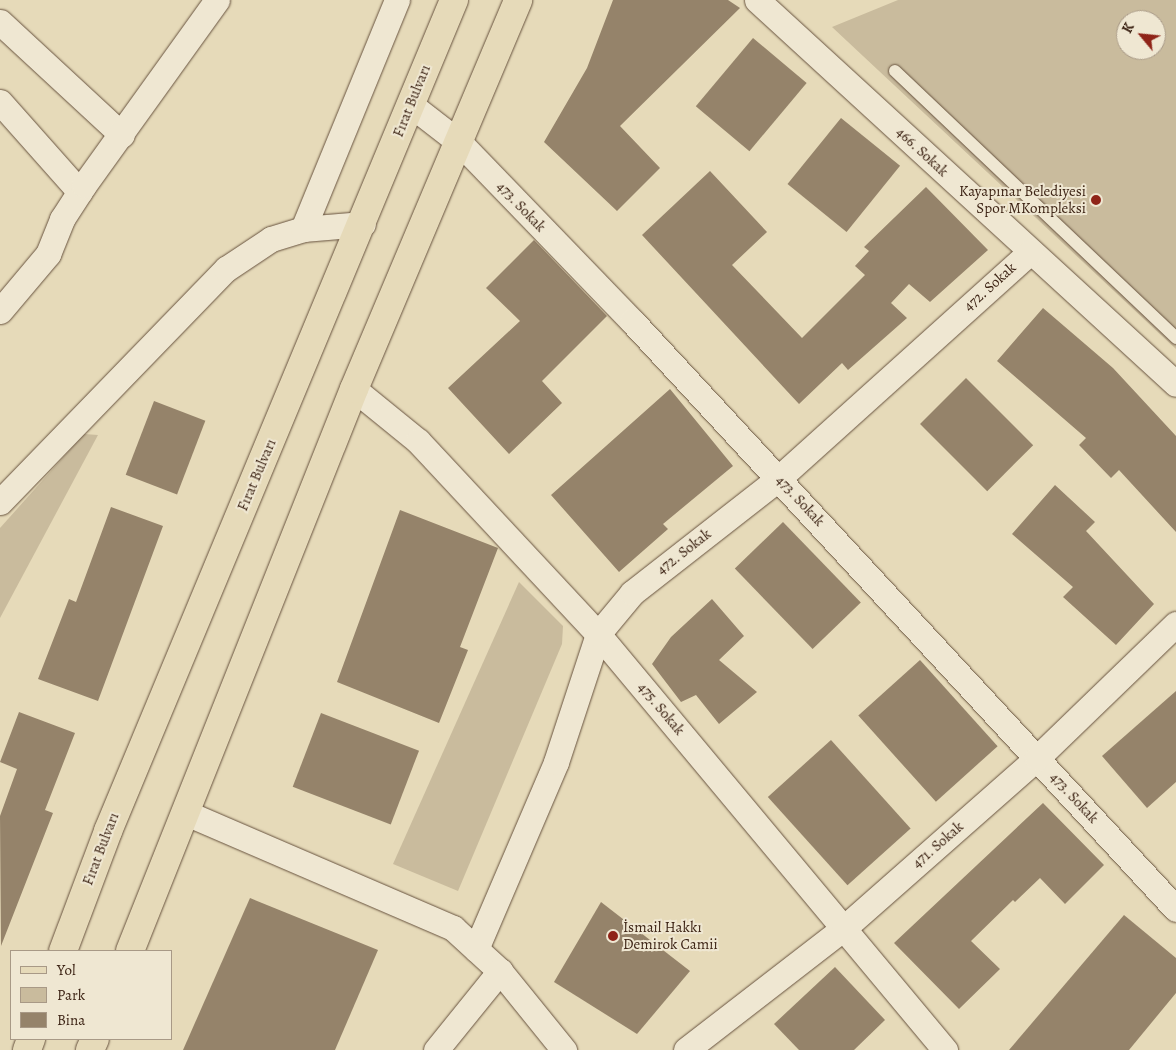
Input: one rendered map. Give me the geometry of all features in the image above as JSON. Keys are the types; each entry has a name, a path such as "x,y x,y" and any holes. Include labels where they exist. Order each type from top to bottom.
{"main road":[{"name":"Fırat Bulvarı","path":"63,950 108,831 363,224 454,0"},
{"path":"130,950 354,390 460,143 518,0"}],"street":[{"path":"0,311 48,254 80,192 217,0"},
{"name":"466. Sokak","path":"757,0 1176,384"},
{"path":"303,229 390,3"},
{"path":"0,22 122,135"},
{"path":"0,102 80,192"},
{"name":"473. Sokak","path":"411,105 460,143 779,478 1176,909"},
{"path":"0,502 226,269 271,239 303,229 363,224"},
{"name":"472. Sokak","path":"476,948 556,762 598,634 632,593 779,478 1030,252"},
{"name":"475. Sokak","path":"354,390 418,440 598,634 945,1050"},
{"name":"471. Sokak","path":"686,1050 844,928 1037,758 1176,624"},
{"path":"186,813 454,928 500,971 564,1050"},
{"path":"436,1050 500,971"}],"lane":[{"path":"896,71 1176,338"}],"green space":[{"name":"Kayapınar Belediyesi Spor MKompleksi","path":"898,0 1176,0 1176,349 832,27"},
{"path":"84,434 98,435 0,618 0,528"},
{"path":"519,582 563,626 562,644 458,891 393,864"}],"building":[{"path":"613,0 728,0 740,8 620,126 660,168 617,211 544,142 587,68"},
{"path":"753,38 807,83 749,151 696,106"},
{"path":"841,118 900,166 847,232 788,184"},
{"path":"710,171 767,232 732,265 802,338 865,275 855,266 869,251 864,247 926,187 988,250 930,302 909,284 891,303 907,318 848,370 842,363 799,404 642,235"},
{"path":"534,240 607,316 542,381 562,403 509,454 448,388 520,321 486,288"},
{"path":"1043,308 1113,368 1176,436 1176,532 1119,470 1111,478 1079,445 1086,438 997,361"},
{"path":"966,378 1033,445 987,491 920,424"},
{"path":"670,389 733,466 663,524 668,529 619,572 551,495"},
{"path":"154,401 205,421 177,494 126,475"},
{"path":"1055,485 1095,522 1086,531 1154,604 1116,645 1063,597 1073,587 1012,534"},
{"path":"111,507 163,526 98,701 38,679 69,599 76,602"},
{"path":"400,510 498,548 460,647 468,650 439,723 337,682"},
{"path":"783,522 861,603 813,649 735,569"},
{"path":"712,599 744,636 719,660 757,692 719,724 696,695 681,702 652,664 671,637"},
{"path":"920,660 998,746 936,802 858,716"},
{"path":"1176,691 1176,782 1147,808 1102,756"},
{"path":"19,712 75,733 45,810 53,813 1,946 0,816 17,769 0,762"},
{"path":"321,713 419,751 391,824 293,787"},
{"path":"831,740 911,828 847,885 768,797"},
{"path":"1043,803 1104,865 1065,904 1040,878 1015,902 1013,900 971,941 1000,969 959,1009 894,943"},
{"path":"250,898 378,950 335,1050 183,1050"},
{"name":"İsmail Hakkı Demirok Camii","path":"601,902 690,971 637,1034 554,982"},
{"path":"1124,915 1176,958 1176,993 1129,1050 1009,1050"},
{"path":"835,967 885,1020 854,1050 799,1050 774,1024"}],"place":[{"name":"Kayapınar Belediyesi Spor MKompleksi","path":"1096,200"},
{"name":"İsmail Hakkı Demirok Camii","path":"613,936"}]}
